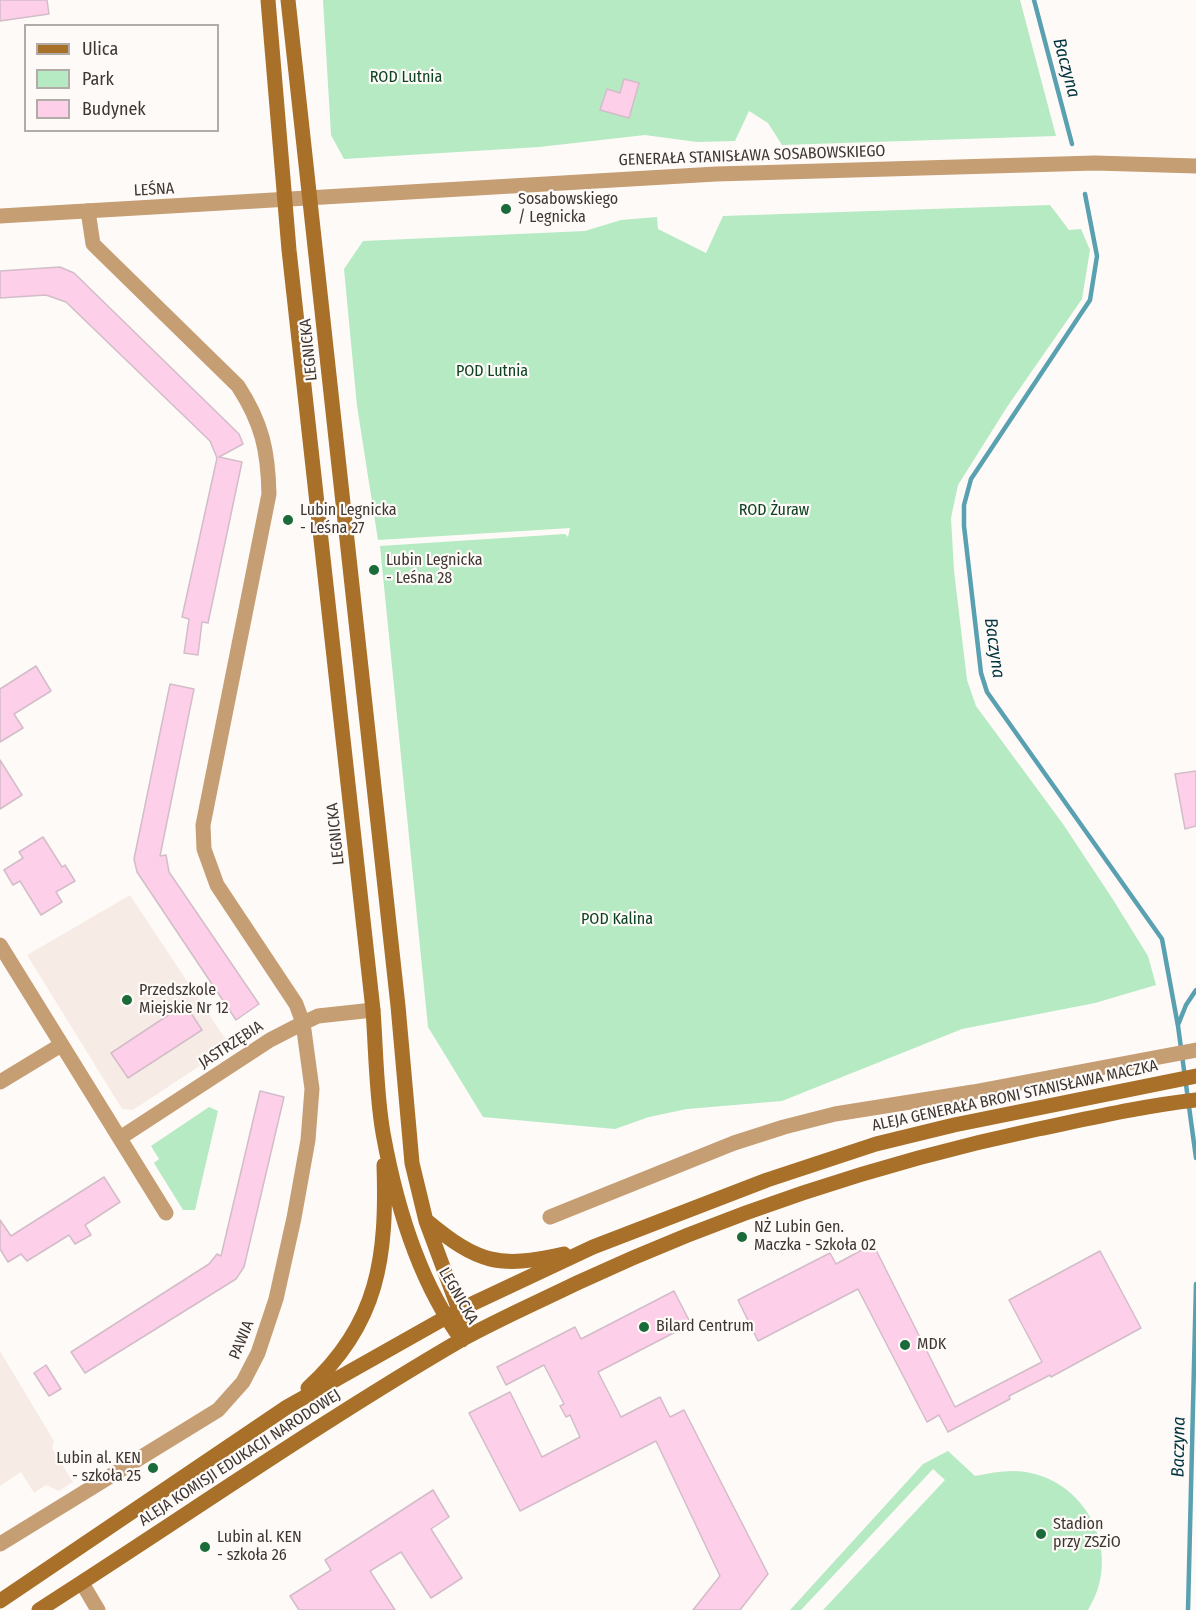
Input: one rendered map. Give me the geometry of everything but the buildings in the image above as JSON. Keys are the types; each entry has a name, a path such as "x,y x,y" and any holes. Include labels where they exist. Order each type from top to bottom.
{"main road":[{"name":"LEGNICKA","path":"268,0 284,201 373,1010 383,1132 411,1240 453,1314"},
{"name":"LEGNICKA","path":"288,0 398,1006 412,1164 426,1221 462,1340"},
{"name":"ALEJA GENERAŁA BRONI STANISŁAWA MACZKA","path":"287,1407 453,1314 593,1247 717,1198 876,1144 1149,1083 1196,1076"},
{"path":"462,1340 613,1266 774,1201 882,1166 962,1145 1153,1105 1196,1100"},
{"path":"287,1407 322,1375 340,1353 363,1318 378,1278 386,1219 383,1132"},
{"path":"426,1221 468,1252 508,1263 539,1260 593,1247"},
{"name":"ALEJA KOMISJI EDUKACJI NARODOWEJ","path":"39,1610 300,1439 462,1340"},
{"name":"ALEJA KOMISJI EDUKACJI NARODOWEJ","path":"0,1601 287,1407"}],"street":[{"name":"GENERAŁA STANISŁAWA SOSABOWSKIEGO","path":"311,199 716,174 1086,163 1196,166"},
{"name":"LEŚNA","path":"0,216 311,199"},
{"path":"88,211 93,244 238,386 254,411 262,433 268,464 269,494 203,825 204,849 217,885 296,1004 303,1023"},
{"path":"0,945 166,1213"},
{"name":"JASTRZĘBIA","path":"120,1138 270,1040 303,1023 318,1016 373,1010"},
{"name":"PAWIA","path":"0,1544 218,1410 233,1395 248,1374 260,1348 276,1299 308,1140 312,1089 303,1023"},
{"path":"0,1082 61,1045"},
{"path":"550,1217 734,1143 784,1127 835,1114 973,1092 1196,1050"},
{"path":"82,1583 98,1610"}],"shaded area":[{"name":"Przedszkole Miejskie Nr 12","path":"130,895 230,1046 133,1110 122,1109 27,955"},
{"path":"0,1351 54,1441 52,1448 73,1482 59,1491 46,1485 34,1493 21,1472 0,1486"}],"green space":[{"name":"ROD Lutnia","path":"323,0 1020,0 1056,136 782,145 768,123 749,111 735,141 697,142 645,135 539,147 344,159 331,135"},
{"path":"1050,205 1069,230 1081,229 1090,250 1082,299 1007,407 958,485 951,518 954,571 967,680 976,706 1063,824 1148,956 1156,985 1095,1003 962,1029 782,1101 687,1109 649,1117 615,1129 483,1117 428,1027 380,546 565,534 568,537 570,528 378,540 357,406 344,269 363,241 585,231 621,220 657,217 658,229 706,253 723,216"},
{"path":"209,1107 218,1111 195,1210 183,1210 154,1163 159,1159 151,1146"},
{"name":"Stadion przy ZSZiO","path":"948,1451 975,1476 1020,1471 1055,1482 1086,1510 1096,1528 1101,1548 1102,1569 1098,1590 1088,1610 823,1610 945,1480 933,1469 801,1610 790,1610 923,1464"}],"waterway":[{"name":"Baczyna","path":"1034,0 1072,144"},
{"name":"Baczyna","path":"1085,194 1097,256 1090,300 971,479 964,505 964,526 981,673 987,692 1162,939 1178,1026 1196,1158"},
{"path":"1178,1025 1186,1005 1196,990"},
{"name":"Baczyna","path":"1188,1610 1196,1284"}],"place":[{"name":"Sosabowskiego / Legnicka","path":"506,209"},
{"name":"Lubin Legnicka - Leśna 27","path":"288,520"},
{"name":"Lubin Legnicka - Leśna 28","path":"374,570"},
{"name":"Przedszkole Miejskie Nr 12","path":"127,1000"},
{"name":"NŻ Lubin Gen. Maczka - Szkoła 02","path":"742,1237"},
{"name":"Bilard Centrum","path":"644,1327"},
{"name":"MDK","path":"905,1345"},
{"name":"Lubin al. KEN - szkoła 25","path":"153,1468"},
{"name":"Stadion przy ZSZiO","path":"1041,1534"},
{"name":"Lubin al. KEN - szkoła 26","path":"205,1547"}],"park label":[{"name":"POD Lutnia","path":"492,372"},
{"name":"ROD Żuraw","path":"774,511"},
{"name":"POD Kalina","path":"617,920"}]}
